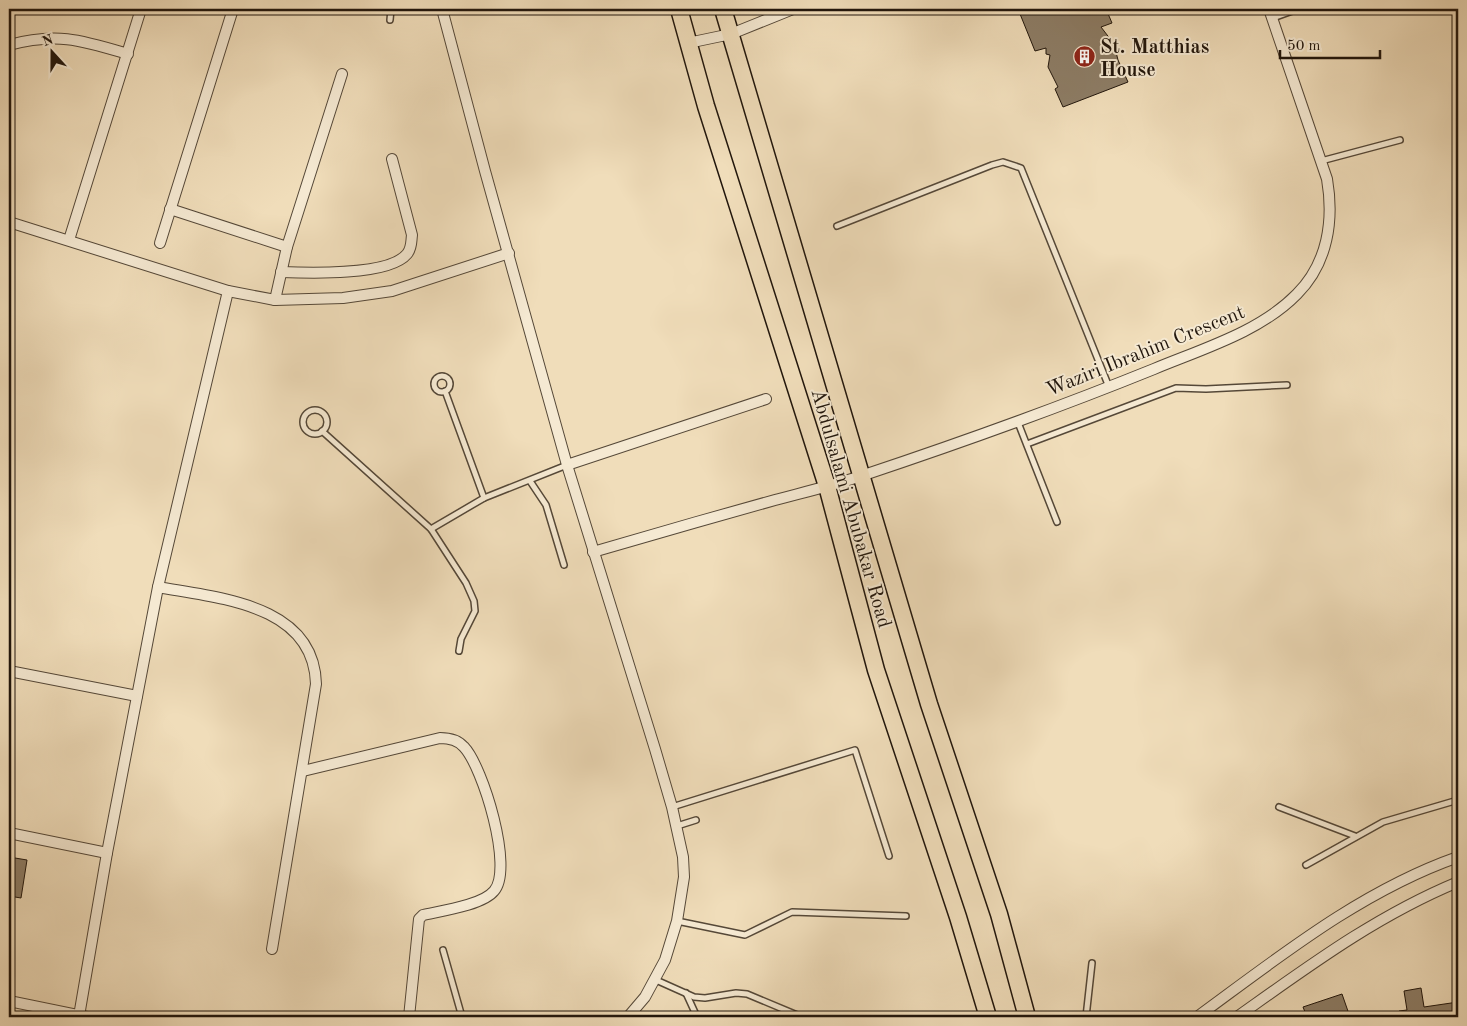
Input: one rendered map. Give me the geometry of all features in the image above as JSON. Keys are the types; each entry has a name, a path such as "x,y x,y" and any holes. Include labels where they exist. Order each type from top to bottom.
{"main road":[{"name":"Abdulsalami Abubakar Road","path":"679,9 826,486 876,670 958,917 988,1017"},
{"name":"Abdulsalami Abubakar Road","path":"723,9 863,476 929,704 999,914 1027,1017"}],"street":[{"path":"69,240 141,9"},
{"path":"160,243 234,9"},
{"path":"442,9 567,465 672,807 683,857 684,877 677,921 665,960 656,980 628,1017"},
{"path":"688,42 731,34 793,9"},
{"name":"Waziri Ibrahim Crescent","path":"593,552 863,476 1109,387 1235,334 1276,312 1300,291 1319,261 1328,239 1331,203 1327,179 1270,14"},
{"path":"9,45 41,38 60,37 128,54"},
{"path":"275,300 287,247 342,74"},
{"path":"281,272 320,274 356,272 391,263 406,256 411,247 412,235 392,159"},
{"path":"170,209 287,247"},
{"path":"9,222 228,291 275,300 344,298 392,291 509,253"},
{"path":"9,1001 83,1016 107,853 158,587 228,291"},
{"path":"567,465 766,399"},
{"path":"158,587 242,602 272,615 306,643 316,667 316,684 303,771 272,949"},
{"path":"9,671 137,696"},
{"path":"303,771 440,738 458,742 471,757 492,810 496,826 501,864 500,881 494,892 479,901 423,915 419,919 409,1017"},
{"path":"9,833 107,853"},
{"path":"1197,1017 1359,903 1414,875 1458,857"},
{"path":"1237,1017 1343,941 1386,916 1458,882"}],"lane":[{"path":"390,20 392,9"},
{"path":"1270,14 1298,9"},
{"path":"1321,161 1400,140"},
{"path":"837,226 992,165 1003,162 1021,168 1109,387"},
{"path":"1026,444 1176,388 1206,389 1286,385"},
{"path":"445,391 484,498"},
{"path":"315,410 323,414 326,422 322,431 314,434 306,430 303,421 307,413 315,410"},
{"path":"1017,420 1057,522"},
{"path":"322,431 431,529 466,583 474,600 475,611 461,639 459,651"},
{"path":"431,529 484,498 567,465"},
{"path":"530,481 546,505 564,565"},
{"path":"672,807 855,750 889,856"},
{"path":"1306,864 1355,836 1403,815 1458,800"},
{"path":"1278,807 1355,836"},
{"path":"676,826 696,820"},
{"path":"677,921 745,935 792,912 906,916"},
{"path":"443,950 462,1017"},
{"path":"1086,1017 1092,964"},
{"path":"656,980 686,993 705,998 736,993 747,994 802,1017"},
{"path":"686,993 697,1017"}],"building":[{"name":"St. Matthias House","path":"1018,9 1106,9 1112,23 1101,27 1114,44 1118,60 1128,82 1063,107 1055,89 1058,87 1048,67 1050,55 1046,54 1046,48 1035,51"},
{"path":"9,857 27,860 21,898 9,896"},
{"path":"1421,988 1424,1007 1458,1002 1458,1017 1399,1017 1399,1011 1407,1010 1404,991"},
{"path":"1342,994 1350,1017 1307,1017 1303,1007"}],"place":[{"name":"St. Matthias House","path":"1084,57"}]}
